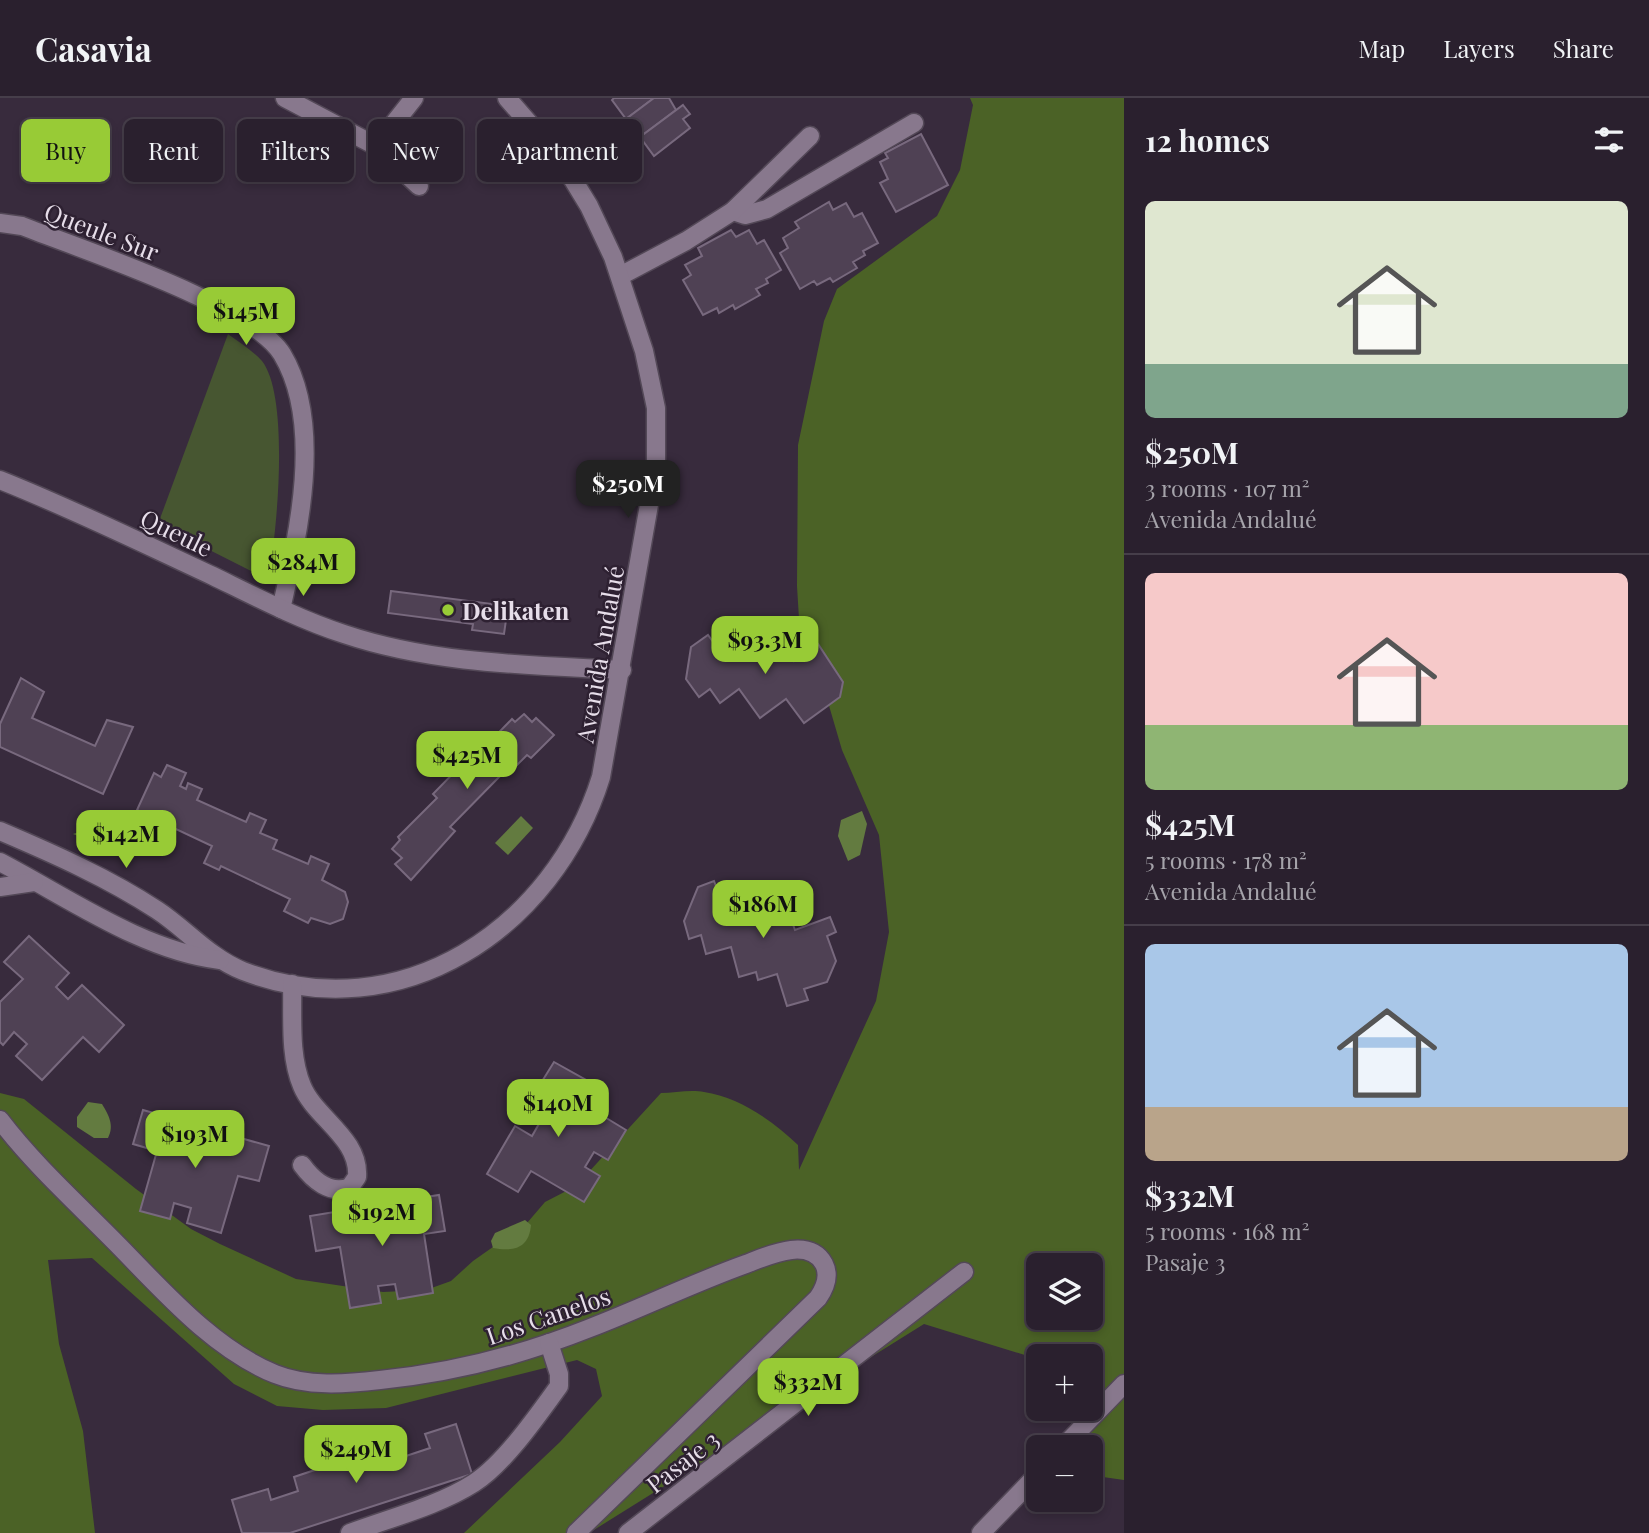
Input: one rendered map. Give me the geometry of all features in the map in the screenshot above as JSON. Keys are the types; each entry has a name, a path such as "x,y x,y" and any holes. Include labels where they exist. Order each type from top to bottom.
{"street":[{"path":"285,98 368,142"},
{"path":"397,119 414,98"},
{"name":"Avenida Andalué","path":"0,831 49,852 137,898 181,927 220,960 243,971 292,984 358,986 415,974 486,941 525,908 552,877 585,823 601,777 622,670 656,465 657,435 651,380 620,276 589,206 561,160 507,98"},
{"path":"733,211 745,215 767,209 914,122"},
{"path":"620,276 687,241 733,211 810,136"},
{"path":"415,182 419,186"},
{"name":"Queule Sur","path":"0,223 22,226 195,294 242,320 282,353 300,406 304,467 296,544 281,609"},
{"name":"Queule","path":"0,480 114,528 281,609 345,635 419,653 497,663 622,670"},
{"name":"Avenida Andalué","path":"0,862 153,944 195,957 220,960"},
{"path":"0,887 38,882"},
{"path":"292,984 297,1074 311,1103 353,1155 357,1177 349,1187 337,1189 320,1184 303,1165"},
{"name":"Los Canelos","path":"0,1120 127,1254 196,1320 244,1358 293,1380 338,1383 404,1378 490,1362 549,1343 782,1252 813,1253 824,1265 827,1273 824,1289 806,1311 576,1533"},
{"name":"Pasaje 3","path":"628,1533 964,1272"},
{"path":"349,1533 455,1493 475,1483 493,1468 559,1386 559,1374 549,1343"},
{"path":"1075,1435 1124,1384"},
{"path":"981,1533 1026,1486"}],"shaded area":[{"path":"970,98 1124,98 1124,1480 1103,1477 1103,1435 1077,1435 1080,1421 1103,1421 1103,1344 1026,1344 1026,1355 924,1324 589,1533 464,1533 560,1442 602,1396 596,1369 577,1360 386,1408 323,1410 277,1406 234,1384 92,1258 48,1260 59,1344 83,1431 95,1533 0,1533 0,1093 24,1099 136,1189 191,1229 296,1279 383,1292 426,1290 451,1281 473,1261 527,1223 545,1202 576,1186 661,1093 704,1092 730,1099 755,1111 798,1145 799,1170 876,1001 889,932 879,835 842,750 825,692 800,635 797,586 798,445 824,321 837,289 937,216 960,170 973,105"},
{"path":"228,334 262,361 271,379 276,403 279,433 278,497 269,575 257,574 158,524"},
{"path":"862,811 867,824 860,855 848,861 838,836 841,820"},
{"path":"521,816 533,828 508,855 495,843"},
{"path":"107,828 116,835 111,849 73,834 87,829"},
{"path":"88,1102 102,1104 111,1124 108,1138 94,1138 77,1127 77,1117"},
{"path":"525,1220 531,1225 524,1243 514,1249 493,1248 491,1241 495,1233"}],"building":[{"path":"614,98 654,98 626,119 612,100"},
{"path":"654,98 669,98 676,110 642,136 642,119 626,119"},
{"path":"683,105 690,114 683,119 690,128 654,156 642,140 642,136"},
{"path":"921,134 948,185 896,212 880,183 888,179 880,162 888,158 885,153"},
{"path":"829,202 833,210 846,203 854,217 862,213 878,243 863,251 865,255 853,262 857,268 833,282 830,278 817,285 814,281 800,289 780,253 788,248 783,238 799,228 795,222"},
{"path":"731,230 736,237 749,230 757,244 764,240 781,270 766,279 768,283 756,289 760,295 735,309 733,305 719,313 717,308 703,315 683,280 691,275 685,265 702,256 698,248"},
{"name":"Delikaten","path":"391,591 508,606 504,634 472,630 473,624 388,613"},
{"path":"775,634 794,661 818,644 843,682 840,697 804,723 786,699 760,718 739,689 720,703 710,689 699,697 686,679 691,647 708,635 716,646 731,636 744,654"},
{"path":"21,678 44,692 32,718 95,746 107,720 133,727 103,794 0,747 0,724"},
{"path":"524,714 532,722 536,718 554,735 531,758 527,755 507,775 504,772 450,827 455,831 411,880 395,864 402,858 392,849 400,840 398,837 437,798 433,794 471,755 474,758 512,719 515,722"},
{"path":"167,765 186,773 180,786 186,789 188,783 202,789 197,800 246,822 250,813 266,820 260,833 277,840 273,849 308,864 311,856 329,864 322,880 345,892 348,902 343,919 330,924 311,918 308,923 284,911 290,899 221,866 219,870 204,863 212,846 176,829 162,852 150,852 138,845 137,831 145,814 137,810 154,773 161,777"},
{"path":"714,881 720,896 737,890 745,911 783,897 795,930 830,917 836,932 827,936 836,961 827,982 804,989 808,1000 787,1006 777,974 758,980 756,972 739,977 731,947 706,954 701,935 689,939 684,921 698,887"},
{"path":"29,936 69,973 56,987 68,999 82,985 124,1025 99,1052 83,1037 42,1080 16,1056 27,1044 14,1032 3,1045 0,1042 0,1002 23,979 4,962"},
{"path":"554,1062 586,1080 575,1099 626,1130 608,1160 594,1152 585,1167 600,1176 584,1202 531,1171 518,1192 487,1174 515,1126 532,1136 540,1122 523,1112"},
{"path":"143,1110 196,1125 191,1143 207,1148 212,1130 269,1146 259,1181 238,1176 221,1233 187,1223 191,1208 174,1203 170,1219 140,1211 157,1151 133,1144"},
{"path":"439,1195 445,1231 424,1234 433,1293 398,1299 395,1284 378,1286 381,1303 350,1308 340,1247 316,1251 310,1216 365,1207 368,1225 384,1223 381,1204"},
{"path":"456,1424 472,1474 290,1533 242,1533 232,1500 268,1489 271,1500 298,1491 294,1477 398,1442 403,1457 430,1448 425,1434"}],"place":[{"name":"Delikaten","path":"448,610"}]}
